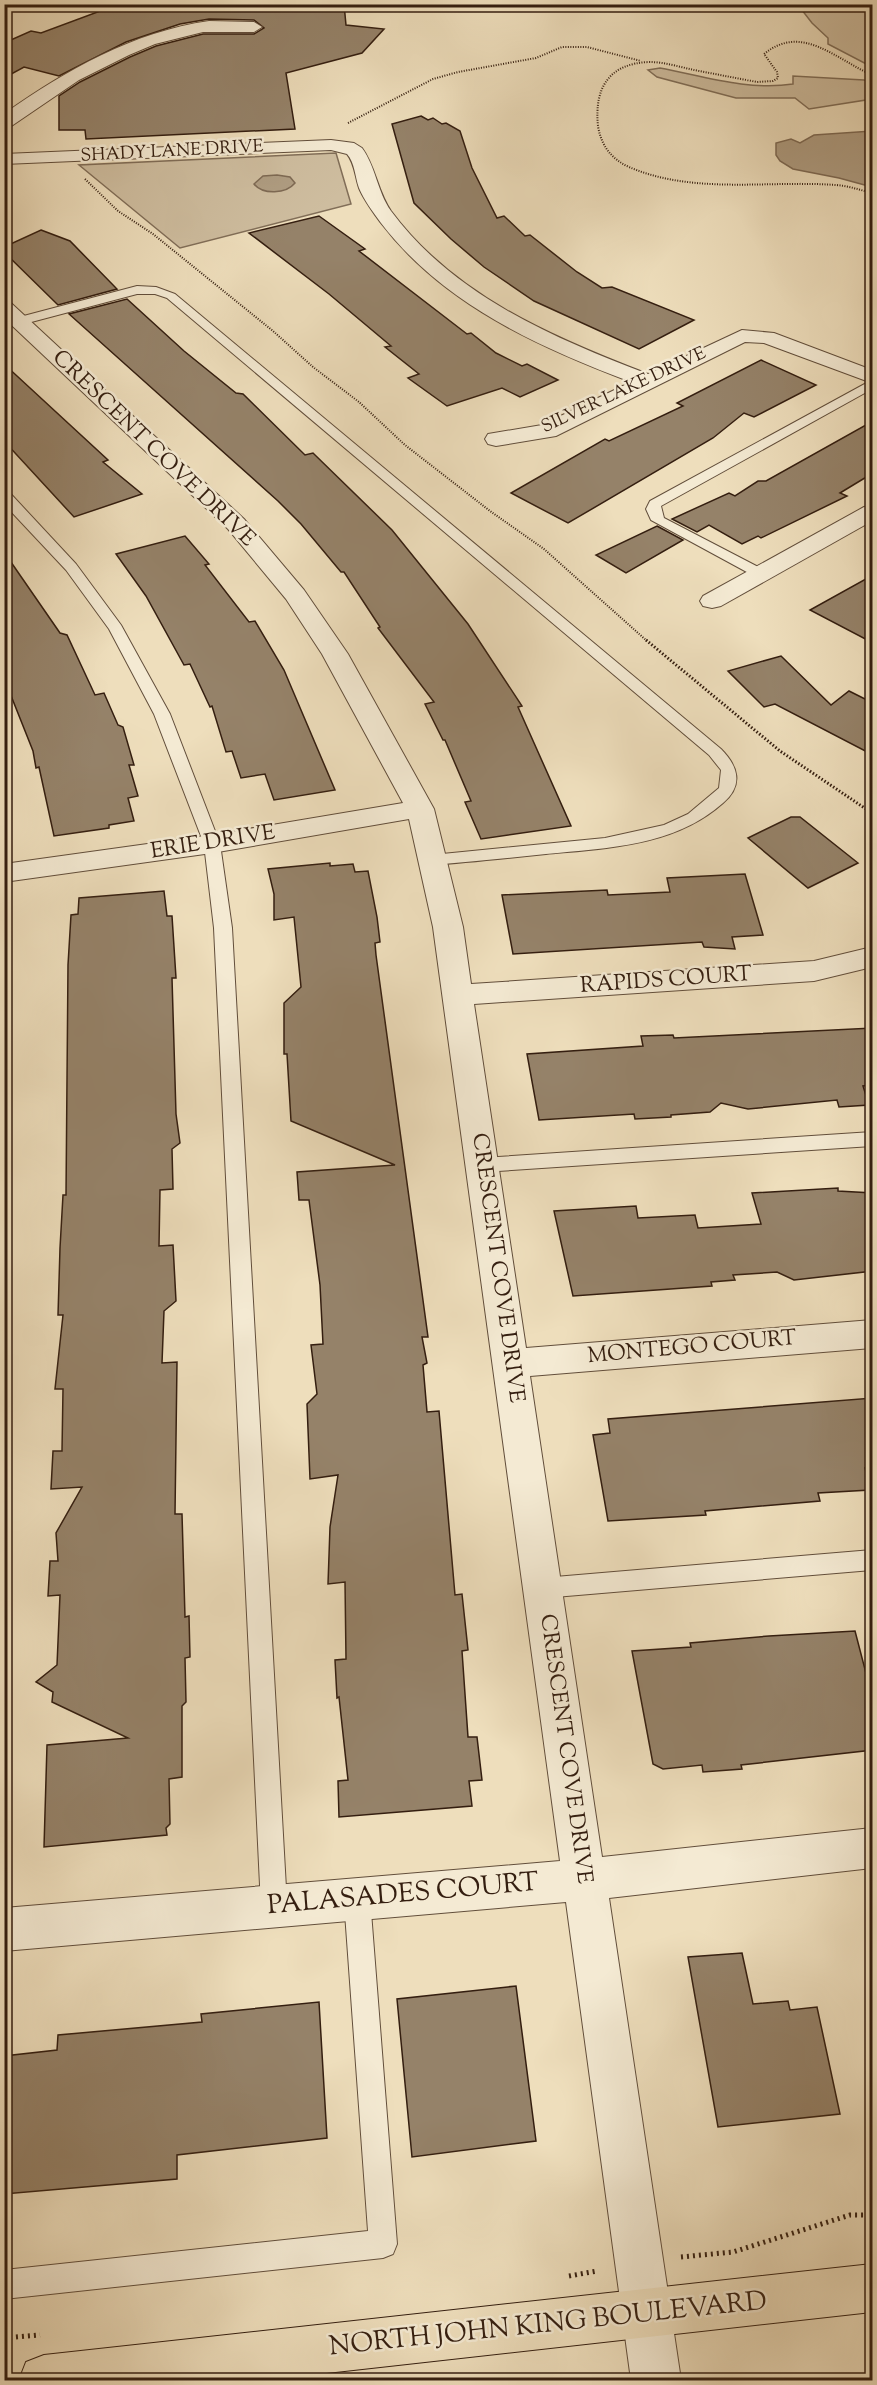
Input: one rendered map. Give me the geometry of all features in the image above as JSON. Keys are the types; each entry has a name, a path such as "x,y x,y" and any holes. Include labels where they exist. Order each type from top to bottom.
{"main road":[{"name":"NORTH JOHN KING BOULEVARD","path":"44,2380 873,2288"}],"street":[{"path":"4,123 64,82 150,40 205,26 254,27"},
{"path":"341,136 349,148 358,155 369,190 393,227 409,245 451,282 537,334 572,351 649,382"},
{"name":"SHADY LANE DRIVE","path":"4,159 66,157 341,136"},
{"name":"CRESCENT COVE DRIVE","path":"12,314 236,524 295,595 335,654 420,809 448,927 656,2380"},
{"name":"SILVER LAKE DRIVE","path":"496,440 548,431 735,338 750,335 767,338 873,377"},
{"path":"712,601 873,512"},
{"name":"ERIE DRIVE","path":"4,873 212,844 420,809"},
{"name":"RAPIDS COURT","path":"458,995 814,971 873,957"},
{"name":"MONTEGO COURT","path":"511,1363 873,1334"},
{"name":"PALASADES COURT","path":"4,1930 583,1880 873,1848"}],"lane":[{"path":"12,314 137,290 156,291 171,296 715,752 725,761 730,770 731,780 728,789 719,798 688,821 652,835 611,843 432,860"},
{"path":"761,574 658,520 653,509 655,504 873,384"},
{"path":"4,495 71,567 116,628 162,714 212,844 223,928 274,1906"},
{"path":"482,1165 873,1139"},
{"path":"543,1588 873,1560"},
{"path":"4,2285 383,2244 357,1899"}],"path":[{"path":"341,136 433,79 458,72 536,58 562,47 587,47 645,62 670,64 757,82 773,81 778,78 777,72 764,54 769,49 781,44 804,41 873,75"},
{"path":"645,62 627,66 609,75 600,88 597,105 599,134 608,153 633,169 657,177 691,181 835,185 873,193"},
{"path":"66,157 66,164 72,171 81,175 118,211 153,234 273,331 440,473 544,549 647,641 780,751 873,813"},
{"path":"565,2277 638,2263 733,2252 850,2215 873,2215"},
{"path":"4,2338 52,2333"}],"shaded area":[{"path":"798,5 872,5 872,67 828,44 828,38"},
{"path":"660,68 726,82 759,86 793,84 793,76 864,80 872,82 872,99 809,109 795,98 736,98 657,77 648,70"},
{"path":"872,131 872,187 793,169 780,161 776,155 776,143 791,139 800,143 814,135"},
{"path":"336,153 351,204 180,248 79,165"},
{"path":"263,176 290,177 295,183 291,187 274,192 258,188 254,184"}],"building":[{"path":"119,4 344,4 346,25 384,29 362,53 286,73 295,129 86,139 85,130 59,130 59,96 80,82 130,57 156,46 203,34 254,34 264,28 254,20 209,19 180,24 126,42 59,76 24,67 4,78 4,43 31,31 41,33"},
{"path":"421,116 428,120 433,118 442,124 446,123 460,131 472,168 497,218 504,216 525,236 530,235 577,272 602,288 612,287 694,320 639,349 534,301 484,267 414,203 392,124"},
{"path":"319,216 365,249 359,251 467,334 471,333 496,353 522,366 527,364 558,380 520,397 502,388 447,406 408,378 419,374 385,347 391,346 329,294 249,233"},
{"path":"41,230 70,241 117,289 58,305 4,252 4,247"},
{"path":"127,299 184,351 236,393 243,394 305,455 313,453 392,530 468,624 522,706 518,707 571,826 481,839 465,802 471,801 445,740 425,704 434,702 378,628 380,627 344,572 341,572 301,524 278,501 69,314"},
{"path":"761,360 816,385 754,417 744,413 713,438 568,523 511,493 605,439 609,441 683,406 677,403"},
{"path":"4,364 108,460 103,462 142,494 74,517 4,441"},
{"path":"873,421 873,473 840,493 847,496 761,538 758,536 742,544 709,525 697,532 672,519 729,493 735,496 758,481 766,481"},
{"path":"657,526 683,540 626,573 596,555"},
{"path":"185,536 209,564 205,565 249,622 255,621 284,670 335,790 274,800 265,774 241,778 232,751 226,752 212,706 210,707 190,664 184,665 146,596 116,554"},
{"path":"4,552 60,633 67,635 95,695 104,693 118,725 123,727 134,765 129,765 138,796 128,798 134,821 109,825 109,828 54,836 39,767 36,768 33,751 4,678"},
{"path":"873,575 873,643 810,610"},
{"path":"781,656 831,705 849,691 873,703 873,755 775,704 764,707 728,671"},
{"path":"791,817 800,817 858,863 808,888 748,838"},
{"path":"330,863 330,866 353,864 355,872 368,871 377,917 380,942 375,943 376,955 428,1337 422,1337 427,1363 423,1365 427,1412 439,1411 455,1595 462,1594 468,1650 462,1651 468,1737 477,1737 482,1780 469,1781 472,1806 339,1817 338,1781 348,1780 339,1697 337,1698 335,1660 346,1659 345,1582 328,1584 330,1527 338,1475 310,1479 307,1404 317,1394 311,1345 323,1344 320,1285 309,1200 299,1200 297,1172 395,1165 291,1121 287,1054 284,1054 284,1003 301,987 294,917 274,920 274,894 268,869"},
{"path":"745,874 763,935 732,937 735,949 704,947 702,942 513,954 502,895 607,890 608,895 670,892 667,878"},
{"path":"164,891 167,916 172,916 176,978 172,978 176,1114 180,1143 172,1149 173,1189 160,1190 159,1246 173,1245 176,1301 164,1311 162,1363 177,1362 175,1514 182,1514 185,1617 189,1616 190,1657 185,1658 186,1702 182,1706 182,1777 169,1779 170,1824 166,1828 167,1835 44,1847 47,1745 128,1738 52,1702 53,1692 36,1682 57,1665 60,1595 48,1596 50,1561 58,1561 56,1533 82,1487 51,1489 53,1451 62,1451 63,1389 55,1389 63,1315 58,1315 63,1195 66,1195 68,965 71,915 78,914 79,898"},
{"path":"873,1028 873,1085 863,1086 869,1105 839,1107 837,1100 748,1109 721,1103 710,1112 671,1115 671,1117 635,1119 634,1114 539,1120 527,1054 643,1046 641,1036 673,1035 674,1038"},
{"path":"838,1188 838,1191 873,1193 873,1271 794,1280 777,1272 733,1275 735,1280 711,1282 712,1286 573,1296 554,1211 636,1206 638,1218 695,1215 698,1228 761,1224 752,1193"},
{"path":"873,1398 873,1467 865,1468 870,1490 818,1493 820,1501 705,1511 706,1515 608,1521 593,1435 610,1433 608,1419"},
{"path":"855,1631 873,1700 873,1750 741,1765 742,1769 703,1772 702,1765 663,1769 653,1764 632,1651 691,1647 690,1643"},
{"path":"742,1953 753,2004 788,2001 790,2010 817,2007 840,2114 718,2127 688,1957"},
{"path":"516,1986 536,2141 412,2157 397,1999"},
{"path":"319,2002 327,2138 177,2155 177,2179 4,2194 4,2056 57,2050 58,2035 202,2022 201,2014"}]}
